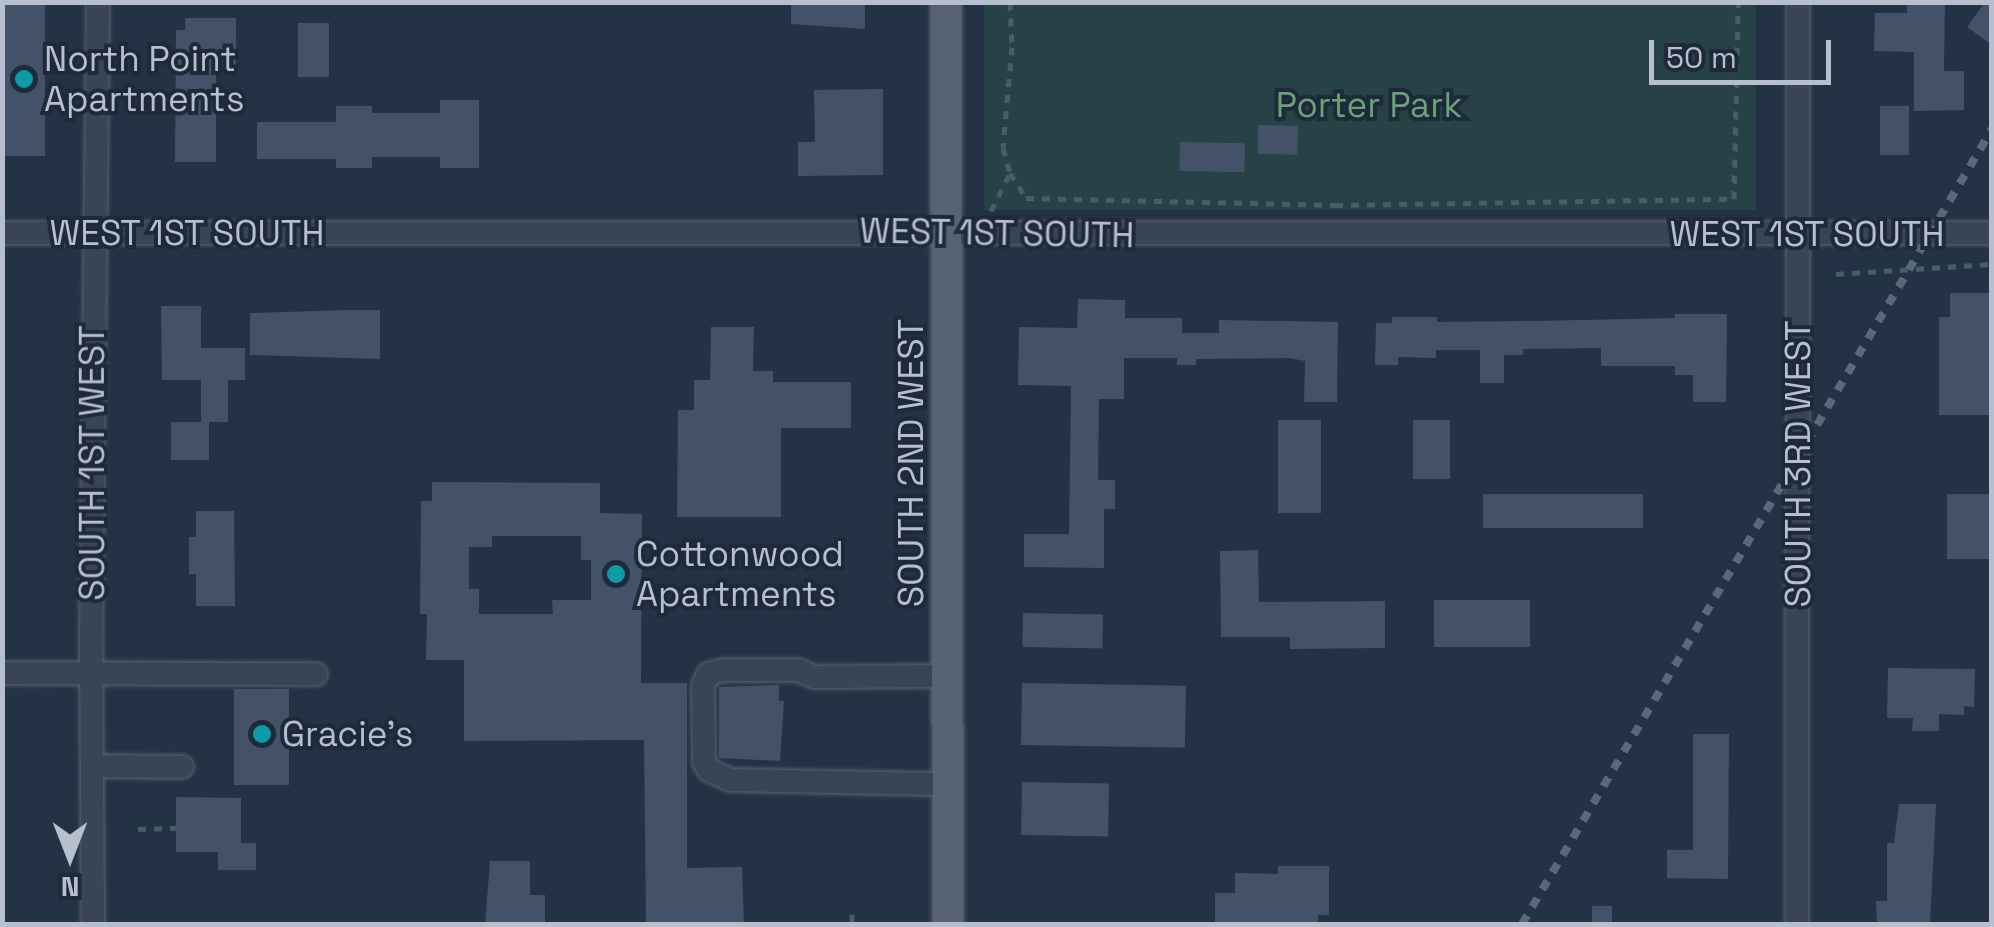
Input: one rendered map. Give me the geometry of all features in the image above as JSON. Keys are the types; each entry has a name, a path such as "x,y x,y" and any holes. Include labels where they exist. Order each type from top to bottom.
{"main road":[{"name":"SOUTH 2ND WEST","path":"946,2 950,230 948,924"}],"street":[{"name":"SOUTH 1ST WEST","path":"94,924 91,674 98,2"},
{"name":"SOUTH 3RD WEST","path":"1797,924 1798,2"},
{"name":"WEST 1ST SOUTH","path":"2,233 1992,233"},
{"path":"948,676 816,677 798,670 724,670 708,674 703,686 704,762 709,770 730,780 948,784"},
{"path":"2,673 316,674"},
{"path":"92,766 182,767"}],"path":[{"path":"1010,2 1012,47 1003,148 1010,173 1026,198 1335,205 1734,199 1738,2"},
{"path":"989,215 1010,173"},
{"path":"1836,274 1992,264"},
{"path":"138,828 176,828"},
{"path":"852,914 852,924"}],"green space":[{"name":"Porter Park","path":"984,3 1756,3 1756,210 984,210"}],"building":[{"name":"North Point Apartments","path":"2,2 45,2 45,156 2,156"},
{"path":"791,2 865,2 865,29 791,24"},
{"path":"1907,2 1945,2 1944,71 1964,71 1964,110 1914,111 1914,52 1874,51 1875,13 1907,13"},
{"path":"1985,2 1992,2 1992,45 1967,27"},
{"path":"185,18 236,18 236,67 216,67 216,162 175,162 176,30 185,30"},
{"path":"298,23 329,23 329,77 298,77"},
{"path":"883,89 883,175 798,176 798,142 815,142 814,90"},
{"path":"440,100 479,100 479,168 440,168 440,157 372,157 372,168 336,168 336,159 257,159 257,122 336,122 336,106 372,106 372,113 440,113"},
{"path":"1880,106 1909,106 1909,155 1880,155"},
{"path":"1258,125 1298,126 1297,155 1257,154"},
{"path":"1180,142 1245,143 1244,172 1179,171"},
{"path":"1950,293 1992,293 1992,415 1939,415 1939,317 1950,317"},
{"path":"1078,299 1125,300 1125,318 1182,318 1182,333 1219,333 1219,320 1338,322 1337,402 1304,402 1305,361 1196,359 1196,365 1177,365 1177,358 1124,358 1124,399 1099,399 1098,480 1115,480 1115,509 1104,509 1104,568 1024,567 1024,534 1069,534 1071,386 1018,385 1019,327 1077,328"},
{"path":"161,306 201,306 201,348 245,348 245,380 228,380 228,422 201,422 201,380 162,380"},
{"path":"380,310 380,359 250,355 250,313"},
{"path":"1675,314 1727,314 1726,402 1693,402 1693,375 1675,375 1675,366 1601,366 1601,348 1523,349 1523,355 1504,355 1504,383 1480,383 1480,350 1436,350 1436,358 1398,357 1398,365 1375,365 1376,323 1392,323 1392,317 1437,317 1437,322 1533,321 1675,318"},
{"path":"711,327 754,327 753,371 773,371 773,382 851,382 851,428 781,428 781,517 677,517 678,410 694,410 694,380 710,380"},
{"path":"1278,420 1321,420 1321,513 1278,513"},
{"path":"1413,420 1450,420 1450,479 1413,479"},
{"path":"171,422 209,422 209,460 171,460"},
{"path":"432,482 600,483 600,513 642,514 641,683 687,683 687,868 742,867 744,924 646,924 644,740 464,741 464,660 426,660 427,614 420,614 421,501 432,501","holes":["492,536 581,536 581,560 591,560 591,600 552,600 553,614 479,614 479,589 469,589 469,547 492,547"]},
{"path":"1483,494 1643,494 1643,528 1483,528"},
{"path":"1947,494 1992,494 1992,559 1947,559"},
{"path":"196,511 234,511 235,606 196,606 196,574 189,574 189,537 196,537"},
{"path":"1258,550 1259,602 1385,601 1385,648 1290,649 1290,637 1221,637 1220,551"},
{"path":"1434,600 1530,600 1530,647 1434,647"},
{"path":"1023,613 1103,614 1102,648 1022,647"},
{"path":"1888,668 1975,669 1974,707 1964,706 1964,715 1939,714 1939,731 1912,731 1913,718 1887,718"},
{"path":"1022,683 1186,686 1185,748 1021,745"},
{"path":"779,685 779,701 784,701 780,761 719,758 719,687"},
{"name":"Gracie's","path":"234,689 289,689 289,785 234,785"},
{"path":"1693,734 1729,734 1728,879 1667,878 1667,850 1693,850"},
{"path":"1022,782 1109,784 1108,837 1021,835"},
{"path":"176,797 241,798 241,843 256,843 256,870 218,870 218,852 176,852"},
{"path":"1899,804 1936,804 1930,924 1877,924 1876,901 1887,901 1887,843 1894,843"},
{"path":"490,861 530,861 530,895 545,895 545,924 485,924"},
{"path":"1278,866 1329,866 1329,915 1318,915 1318,924 1215,924 1215,893 1235,893 1235,873 1278,874"},
{"path":"1592,906 1612,906 1612,924 1592,924"}],"railway":[{"path":"1522,924 1992,129"}],"place":[{"name":"North Point Apartments","path":"24,79"},
{"name":"Cottonwood Apartments","path":"616,574"},
{"name":"Gracie's","path":"262,734"}]}
